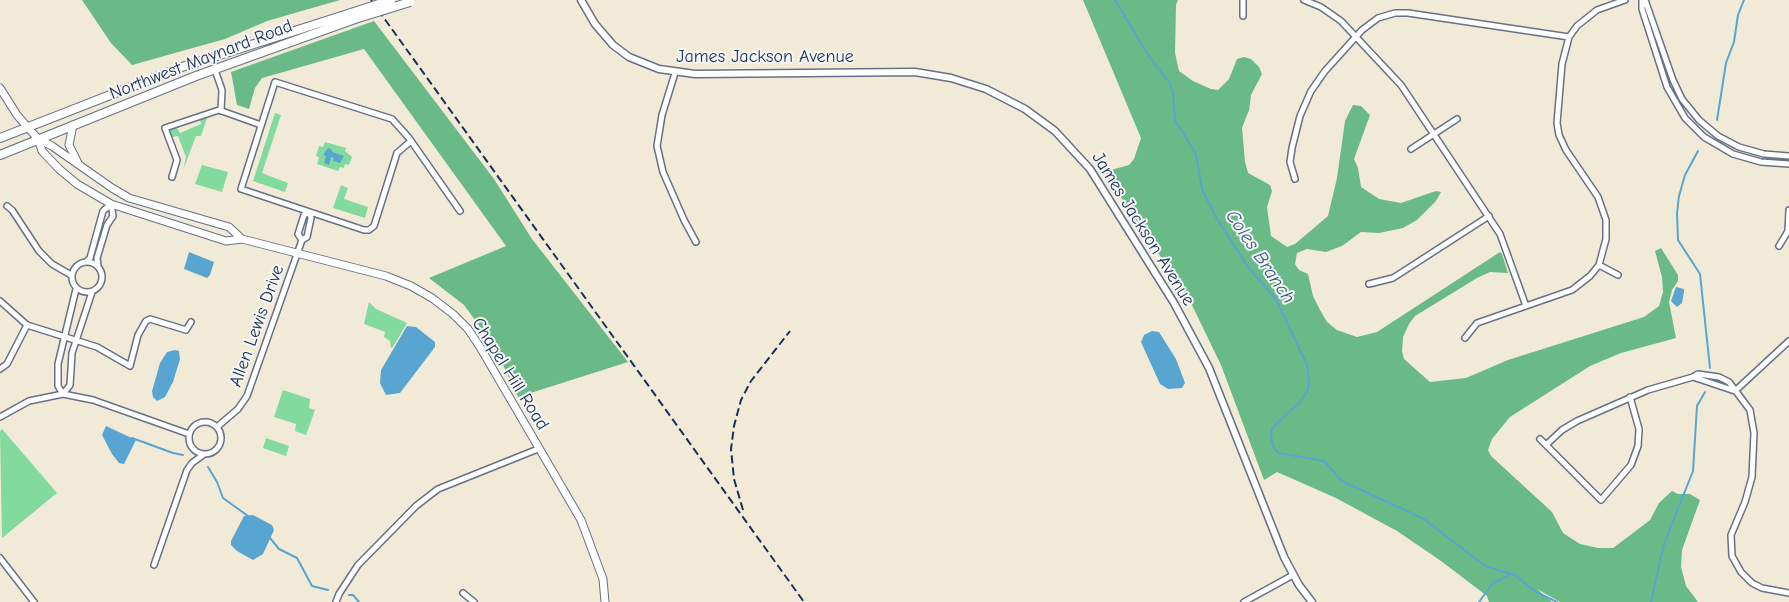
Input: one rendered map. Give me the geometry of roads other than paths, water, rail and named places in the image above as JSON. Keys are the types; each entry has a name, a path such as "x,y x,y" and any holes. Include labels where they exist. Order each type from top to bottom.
{"main road":[{"name":"Northwest Maynard Road","path":"0,155 391,0"},
{"name":"Northwest Maynard Road","path":"0,138 28,129 182,67 353,16 413,1"},
{"name":"Chapel Hill Road","path":"0,88 28,129 38,139 52,146 81,168 129,198 229,227 242,239"},
{"path":"73,126 69,145 81,168"},
{"name":"Chapel Hill Road","path":"38,139 42,151 59,169 77,184 111,204 226,241 242,239 394,279 432,298 452,314 468,330 480,347 580,520 603,579 604,602"}],"street":[{"name":"James Jackson Avenue","path":"581,0 595,24 620,51 650,67 675,73 914,72 951,78 986,89 1024,108 1050,127 1072,147 1090,169 1174,303 1204,360 1293,574 1312,602"},
{"path":"1243,0 1243,16"},
{"path":"1304,0 1331,14 1357,36 1401,86 1489,216 1505,243 1526,306"},
{"path":"1464,338 1477,323 1572,290 1590,276 1599,265 1606,239 1605,211 1595,192 1566,150 1558,128 1562,64 1568,37 1581,22 1597,10 1625,0"},
{"path":"1643,0 1673,80 1682,98 1698,120 1718,136 1739,147 1764,154 1789,156"},
{"path":"1643,0 1642,9 1667,87 1685,118 1708,140 1734,154 1761,162 1789,164"},
{"path":"1295,179 1290,162 1296,131 1305,103 1317,81 1372,22 1394,13 1533,30 1568,37"},
{"path":"215,70 222,90 221,111"},
{"path":"675,73 662,115 657,146 663,172 696,242"},
{"path":"411,141 397,153 374,226 369,230 310,213 241,189 275,82 280,82 392,119 411,141 460,210"},
{"path":"172,177 177,160 165,128 221,111 262,125"},
{"path":"1411,149 1457,119"},
{"path":"111,204 113,216 107,225 97,258 98,266 102,272 102,281 96,291 82,292 76,289 73,284 72,274 75,267 90,258 103,211 111,204"},
{"path":"7,206 39,251 52,264 72,274"},
{"path":"1779,246 1788,231 1789,210"},
{"path":"310,213 311,218 307,237 302,240 298,232 304,216 310,213"},
{"path":"1370,284 1392,278 1489,216"},
{"name":"Allen Lewis Drive","path":"218,427 238,408 247,396 302,240"},
{"path":"86,262 98,266"},
{"path":"1599,265 1618,275"},
{"path":"64,394 70,385 71,358 69,339 76,289"},
{"path":"64,394 58,386 58,371 69,339 92,292"},
{"path":"0,301 27,325 107,351 130,366 138,335 146,321 150,320 186,330 191,322"},
{"path":"0,370 7,364 27,325"},
{"path":"1735,391 1789,341"},
{"path":"1546,445 1562,430 1630,397 1665,384 1698,374 1719,377 1729,382 1750,410 1754,434 1752,477 1745,502 1731,535 1732,556 1741,572 1752,583 1762,588 1789,593"},
{"path":"0,417 29,402 64,394 93,400 189,434"},
{"path":"1540,439 1600,500 1631,465 1638,446 1640,429 1630,397"},
{"path":"192,463 204,455 214,452 220,446 221,432 218,427 202,422 193,427 189,434 189,442 194,450 204,455"},
{"path":"336,602 339,594 358,565 416,506 438,489 538,449"},
{"path":"154,565 185,475 192,463 194,450"},
{"path":"0,558 34,602"},
{"path":"1244,602 1293,574"},
{"path":"463,592 474,602"}],"water":[{"path":"328,148 332,152 344,156 340,163 333,161 334,158 331,157 329,165 324,163 326,156 323,155"},
{"path":"189,252 214,262 210,275 207,278 184,269"},
{"path":"1676,287 1684,289 1682,303 1677,307 1671,301"},
{"path":"407,326 416,327 435,342 435,347 400,393 386,395 380,383 381,370"},
{"path":"1152,331 1159,332 1176,359 1185,383 1182,388 1168,389 1160,384 1141,342 1144,335"},
{"path":"179,351 180,359 173,382 165,397 157,401 153,397 152,391 160,363 167,352"},
{"path":"106,426 136,440 124,464 119,463 112,454 102,435"},
{"path":"253,515 272,525 274,530 263,554 253,560 237,551 231,545 231,541 244,516"}],"waterway":[{"name":"Coles Branch","path":"1115,0 1148,55 1169,82 1173,92 1175,120 1196,154 1202,189 1216,217 1248,267 1276,299 1307,365 1309,384 1307,392 1299,403 1272,428 1271,438 1274,448 1279,453 1324,461 1342,481 1424,519 1485,566 1515,575 1536,592 1557,602"},
{"path":"1717,120 1726,63 1734,42 1738,15 1744,0"},
{"path":"1698,151 1685,175 1679,196 1677,213 1678,240 1700,274 1710,368"},
{"path":"1651,602 1664,544 1693,471 1697,406 1705,392"},
{"path":"132,438 183,455"},
{"path":"208,467 217,482 223,498 248,516"},
{"path":"270,538 279,549 297,558 312,586 328,590"},
{"path":"1479,602 1493,583 1512,574"},
{"path":"349,595 353,595 359,602"}],"railway":[{"path":"371,0 804,602"},
{"path":"743,510 734,479 731,449 734,426 741,400 751,381 790,331"}]}
